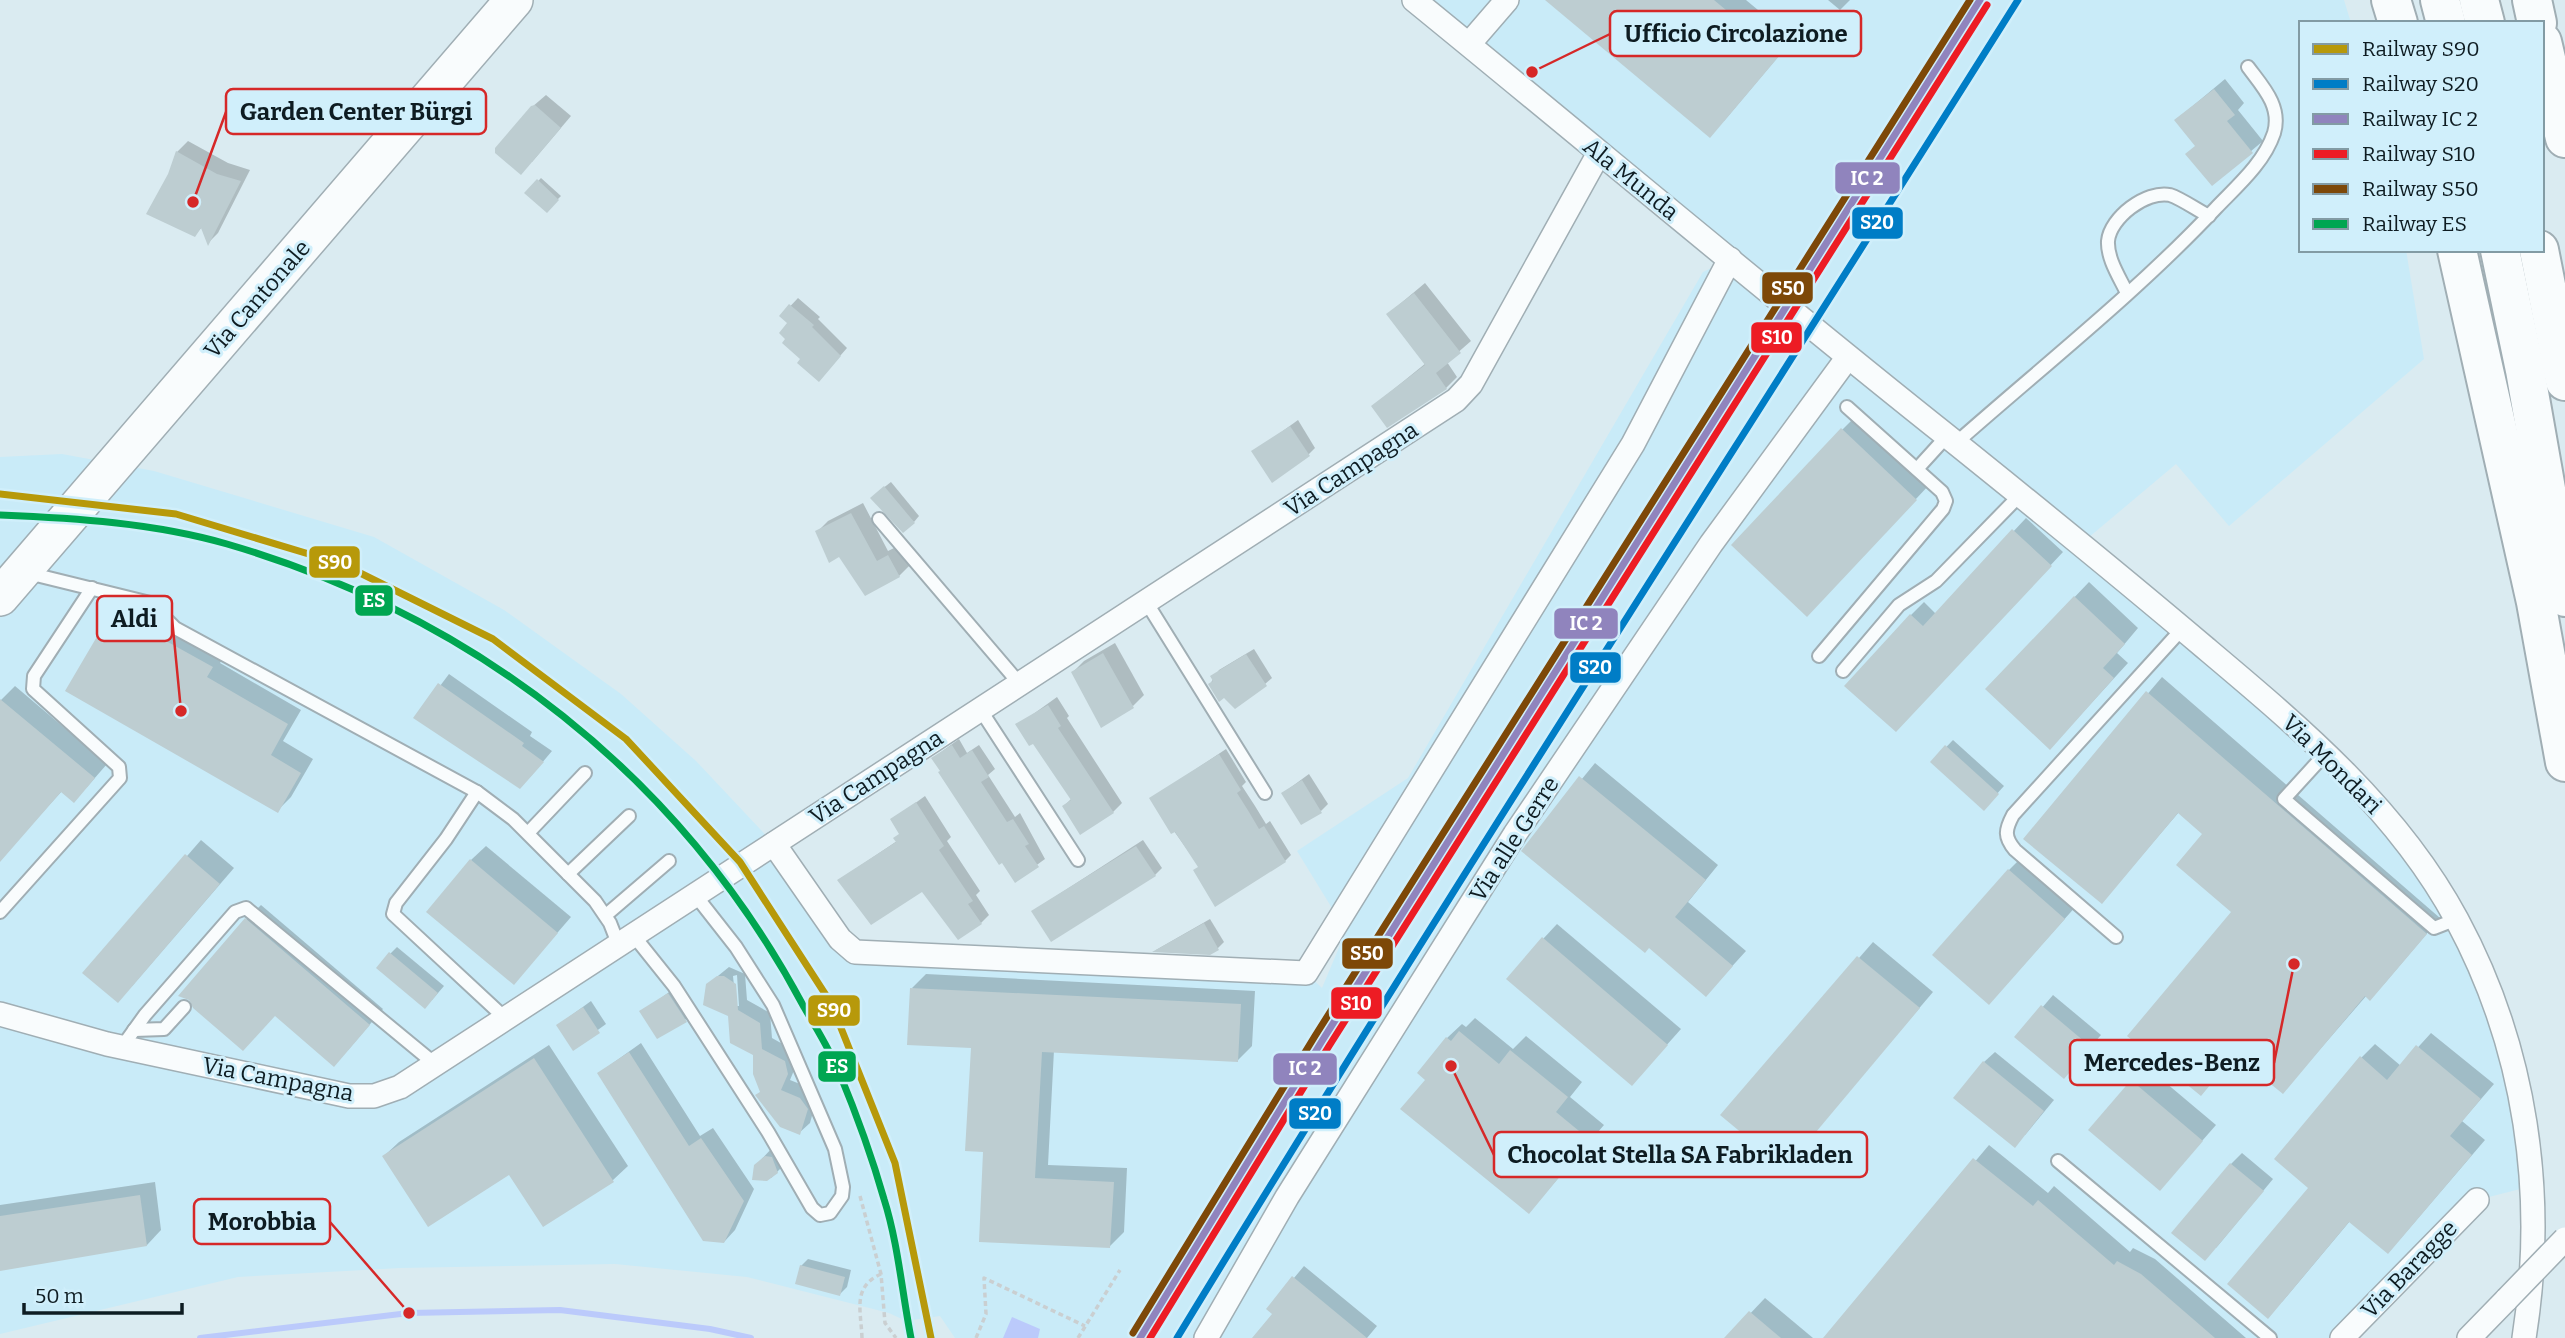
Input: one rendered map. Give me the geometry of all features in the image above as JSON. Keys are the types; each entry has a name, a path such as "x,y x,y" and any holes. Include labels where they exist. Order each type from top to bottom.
{"highway":[{"path":"2391,0 2397,21"},
{"path":"2440,0 2445,21"},
{"path":"2479,0 2484,21"},
{"path":"2532,0 2537,21"},
{"path":"2544,50 2565,138"},
{"path":"2457,252 2536,602 2565,762"},
{"path":"2500,252 2525,370 2565,597"},
{"path":"2539,252 2565,381"}],"main road":[{"name":"Via Cantonale","path":"11,584 514,0"}],"street":[{"name":"Ala Munda","path":"1414,0 1848,357"},
{"path":"1469,44 1507,0"},
{"name":"Via Campagna","path":"0,1014 128,1038 349,1096 374,1096 400,1087 1464,393 1599,153"},
{"path":"774,844 840,939 855,952 1306,973 1633,444 1730,260"},
{"name":"Via Mondari","path":"1848,357 2182,629 2326,753 2402,837 2457,919 2499,1011 2526,1124 2534,1243 2524,1338"},
{"name":"Via alle Gerre","path":"1206,1338 1287,1197 1515,834 1711,544 1848,357"},
{"name":"Via Baragge","path":"2342,1338 2477,1200"},
{"path":"2469,1338 2565,1239"}],"lane":[{"path":"1917,469 2127,293 2209,216 2253,170 2274,132 2271,96 2248,66"},
{"path":"2127,293 2111,259 2108,240 2114,226 2129,208 2151,197 2169,195 2209,216"},
{"path":"1819,656 1944,509 1946,496 1847,407"},
{"path":"1843,671 1899,605 1936,581 2020,495"},
{"path":"879,519 1019,683"},
{"path":"11,584 92,588 150,603 175,628 477,792 528,833 606,915 626,941 674,986 768,1132 812,1208 820,1215 830,1213 840,1201 844,1187 835,1149 773,1005 736,947 695,896"},
{"path":"0,912 120,778 119,767 33,689 34,676 92,588"},
{"path":"1145,600 1265,793"},
{"path":"2116,937 2015,850 2008,842 2006,831 2013,815 2182,629"},
{"path":"980,709 1078,860"},
{"path":"2326,753 2284,799 2434,928 2457,919"},
{"path":"528,833 584,773"},
{"path":"477,792 446,839 396,902 393,914 506,1019"},
{"path":"568,874 629,816"},
{"path":"606,915 669,861"},
{"path":"128,1038 235,912 246,908 435,1064"},
{"path":"128,1038 164,1030 184,1007"},
{"path":"2058,1161 2270,1338"}],"path":[{"path":"860,1196 881,1274 886,1323 896,1338"},
{"path":"1078,1338 1120,1270"},
{"path":"862,1338 860,1291 867,1280 881,1274"},
{"path":"976,1338 986,1314 984,1278 1085,1326"}],"shaded area":[{"path":"1414,0 2344,0 2350,21 2299,21 2299,252 2406,252 2424,359 2229,526 2176,464 2082,543 2362,790 2479,964 2532,1186 2477,1200 2342,1338 955,1338 940,1316 906,1321 889,1313 747,1277 615,1264 400,1268 238,1277 0,1334 0,457 62,454 154,471 374,537 504,610 621,694 696,761 774,844 847,946 1306,973 1322,988 1346,931 1297,851 1408,778 1703,272 1730,259"}],"water":[{"path":"1012,1317 1040,1329 1038,1338 1003,1338"}],"building":[{"path":"1545,0 1714,0 1780,55 1710,138"},
{"path":"2214,89 2235,115 2227,121 2253,153 2212,186 2185,154 2195,146 2174,120"},
{"path":"535,105 561,128 521,175 495,153 495,148 531,106"},
{"path":"176,151 217,174 241,181 208,246 201,228 195,237 146,214 168,174"},
{"path":"537,179 559,200 547,213 524,193"},
{"path":"1414,293 1461,353 1436,373 1447,389 1387,428 1371,406 1425,365 1386,314"},
{"path":"789,304 814,325 812,327 841,356 819,382 797,363 800,359 782,343 785,339 779,333 787,323 779,316"},
{"path":"1290,426 1310,456 1272,483 1251,451"},
{"path":"1841,428 1917,500 1807,617 1731,545"},
{"path":"884,486 915,523 903,533 870,498"},
{"path":"851,513 877,561 888,555 900,577 865,596 839,557 829,563 815,531"},
{"path":"2012,529 2052,566 1896,732 1844,686 1910,614 1923,626"},
{"path":"2074,596 2125,644 2103,668 2114,678 2050,750 1985,689"},
{"path":"112,611 213,667 207,677 288,724 271,755 301,773 278,813 65,691"},
{"path":"1103,653 1134,708 1101,728 1071,672"},
{"path":"1246,654 1267,686 1235,709 1224,698 1219,702 1208,684 1213,681 1210,676"},
{"path":"438,683 524,743 522,746 544,762 520,789 413,718"},
{"path":"2146,691 2427,934 2370,1001 2365,996 2283,1094 2235,1055 2201,1096 2127,1036 2231,912 2176,865 2202,834 2178,813 2102,904 2023,839"},
{"path":"0,699 95,778 74,803 61,792 0,862"},
{"path":"1048,705 1061,726 1058,728 1114,813 1080,835 1062,806 1071,800 1033,744 1029,746 1015,724"},
{"path":"952,745 960,758 972,750 989,777 981,782 1007,822 1013,819 1029,844 1025,846 1039,867 1015,883 1002,863 999,865 931,758"},
{"path":"1945,745 1999,794 1984,811 1930,762"},
{"path":"1219,754 1241,790 1237,793 1259,829 1264,826 1286,862 1215,907 1193,870 1198,867 1175,832 1171,834 1149,798"},
{"path":"1579,776 1706,880 1675,917 1733,966 1706,997 1649,948 1645,953 1521,851"},
{"path":"1302,780 1322,813 1301,825 1281,793"},
{"path":"916,802 944,846 939,850 973,901 968,904 982,924 958,940 922,892 871,925 837,880 896,842 893,838 899,834 890,819"},
{"path":"1136,846 1156,876 1051,942 1031,911"},
{"path":"185,854 220,884 118,1003 82,973"},
{"path":"470,859 558,933 514,985 426,912"},
{"path":"2008,869 2065,919 1989,1005 1932,955"},
{"path":"245,918 370,1025 334,1067 275,1016 243,1051 193,1008 189,1000 178,996"},
{"path":"1204,923 1219,950 1210,955 1152,952"},
{"path":"1542,937 1668,1045 1632,1086 1506,979"},
{"path":"389,952 438,993 425,1009 376,968"},
{"path":"1857,956 1920,1008 1785,1169 1720,1115"},
{"path":"717,976 724,976 736,984 738,1010 760,1023 762,1049 785,1061 788,1074 781,1090 800,1098 808,1109 800,1135 780,1127 755,1095 760,1092 753,1074 753,1055 730,1043 728,1016 703,1005 706,984"},
{"path":"910,988 1241,1004 1238,1062 1042,1052 1035,1178 1114,1182 1110,1248 979,1242 983,1152 965,1151 971,1048 907,1045"},
{"path":"668,993 687,1022 657,1039 639,1011"},
{"path":"2041,1005 2091,1047 2064,1079 2014,1037"},
{"path":"583,1007 600,1033 573,1051 556,1025"},
{"path":"1459,1031 1499,1064 1510,1050 1568,1097 1556,1112 1590,1140 1529,1214 1400,1109 1425,1080 1417,1073 1446,1037 1451,1041"},
{"path":"2416,1045 2481,1099 2450,1136 2472,1155 2388,1254 2349,1222 2268,1319 2227,1284 2308,1188 2274,1159 2360,1056 2387,1080"},
{"path":"629,1052 689,1146 701,1138 744,1201 724,1243 703,1241 597,1073"},
{"path":"534,1058 614,1182 543,1227 509,1175 428,1227 382,1156"},
{"path":"1983,1061 2044,1111 2015,1148 1953,1098"},
{"path":"2131,1080 2203,1141 2160,1191 2088,1130"},
{"path":"765,1156 772,1157 778,1173 767,1181 752,1180 754,1165"},
{"path":"1973,1158 2033,1206 2038,1200 2114,1265 2117,1261 2141,1274 2215,1338 1823,1338"},
{"path":"2230,1163 2264,1191 2205,1261 2171,1233"},
{"path":"140,1195 147,1246 0,1271 0,1216"},
{"path":"800,1265 845,1277 840,1296 795,1284"},
{"path":"1292,1276 1367,1338 1252,1338 1272,1314 1266,1309"},
{"path":"1749,1311 1781,1338 1724,1338"}],"waterway":[{"path":"200,1338 409,1313 560,1310 710,1329 751,1338"}],"rail line":[{"name":"S50","path":"1133,1333 1315,1036 1970,0"},
{"name":"S20","path":"1177,1338 1490,834 2018,0"},
{"name":"S10","path":"1150,1338 1329,1046 1987,5"},
{"name":"S90","path":"0,494 176,514 342,564 493,639 626,739 740,862 831,1003 895,1163 931,1338"},
{"name":"ES","path":"0,515 86,520 171,531 227,544 319,575 405,615 487,662 563,716 633,778 697,847 754,924 831,1056 863,1135 889,1216 911,1338"}],"transit line":[{"path":"1140,1338 1322,1041 1980,0"}],"place":[{"name":"Ufficio Circolazione","path":"1532,72"},
{"name":"Garden Center Bürgi","path":"193,202"},
{"name":"Aldi","path":"181,711"},
{"name":"Mercedes-Benz","path":"2294,964"},
{"name":"Chocolat Stella SA Fabrikladen","path":"1451,1066"},
{"name":"Morobbia","path":"409,1313"}]}
